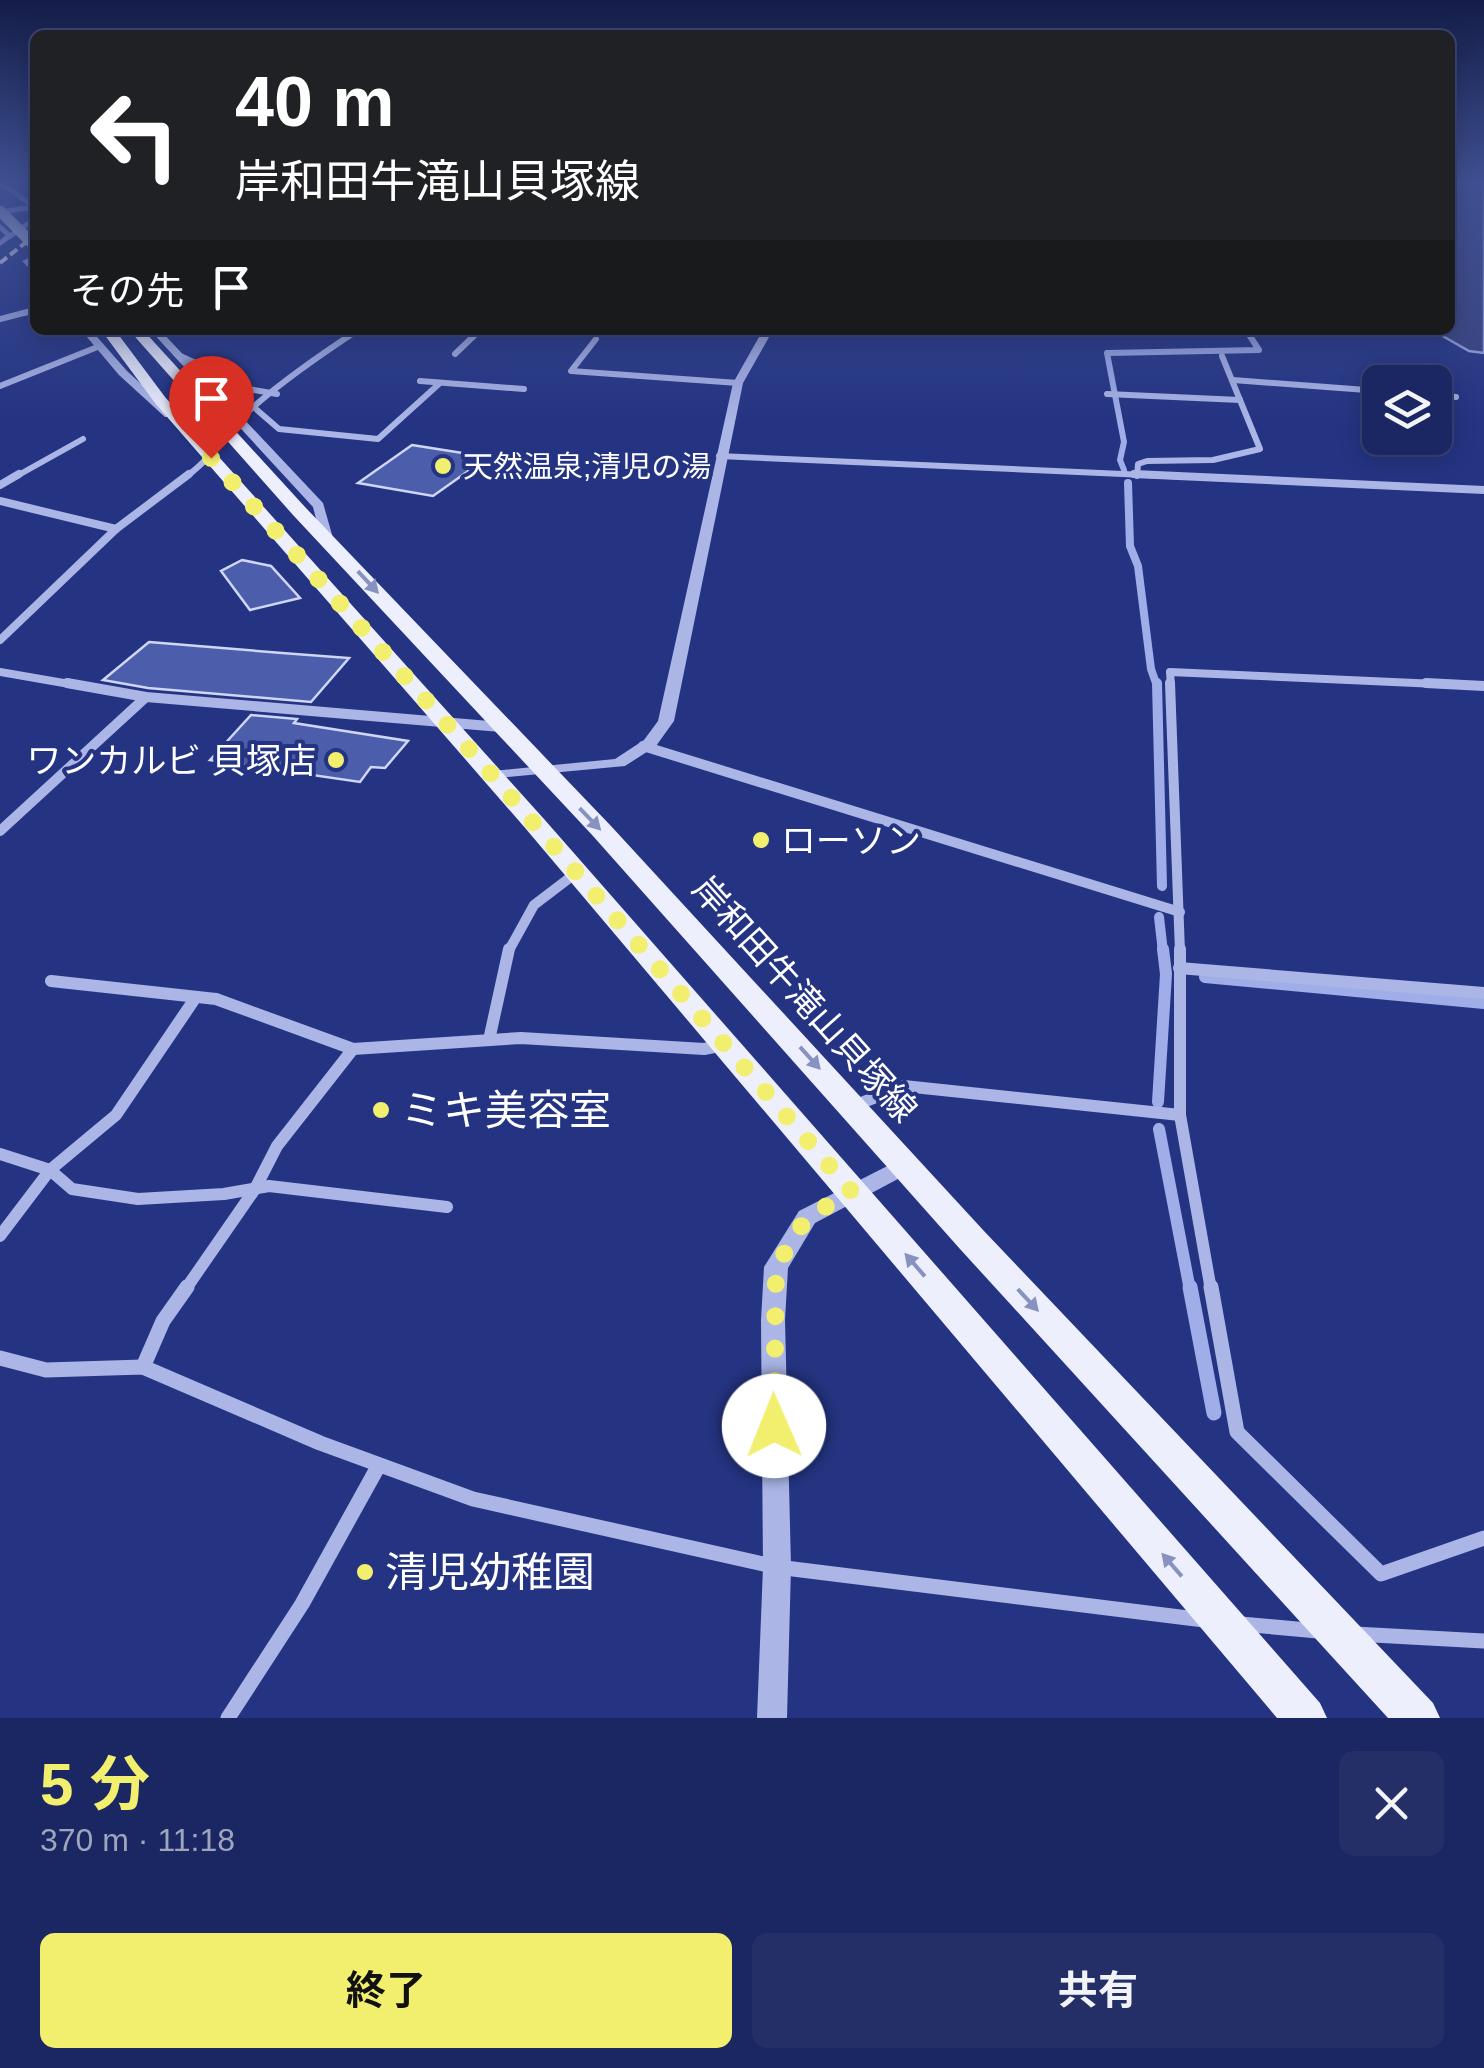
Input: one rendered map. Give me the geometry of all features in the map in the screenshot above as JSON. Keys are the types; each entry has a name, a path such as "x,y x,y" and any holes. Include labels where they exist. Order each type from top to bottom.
{"main road":[{"name":"岸和田牛滝山貝塚線","path":"141,335 236,426 327,538 1418,1718"},
{"path":"104,338 577,872 1304,1718"}],"street":[{"path":"0,319 30,311"},
{"path":"160,335 236,426"},
{"path":"0,640 203,449 277,394 317,357 350,335"},
{"path":"455,354 475,335"},
{"path":"493,776 618,763 643,746 666,720 738,383 765,335"},
{"path":"0,386 104,338"},
{"path":"596,339 570,372 738,383"},
{"path":"177,354 200,366 219,384 277,394"},
{"path":"1136,476 1138,464 1146,461 1213,460 1260,449 1222,356"},
{"path":"1233,380 1362,390"},
{"path":"420,381 524,390"},
{"path":"257,410 280,429 378,439 440,383"},
{"path":"1107,394 1240,400"},
{"path":"1452,396 1456,396"},
{"path":"0,486 83,439"},
{"path":"720,456 1484,490"},
{"path":"0,501 116,529"},
{"path":"0,672 146,698 504,728"},
{"path":"1484,686 1170,672 1180,912 1180,1115 1237,1432 1381,1574 1484,1538"},
{"path":"0,831 146,698"},
{"path":"643,746 1180,912"},
{"path":"489,1040 506,957 518,922 547,889 577,872"},
{"path":"1179,968 1484,993"},
{"path":"52,981 216,999 354,1050 540,1038 704,1049 725,1045"},
{"path":"0,1236 50,1170 116,1115 196,996"},
{"path":"143,1367 162,1321 254,1189 276,1146 304,1106 354,1050"},
{"path":"853,1106 904,1086 1180,1115"},
{"path":"0,1154 50,1170 72,1189 138,1199 269,1186 447,1207"},
{"path":"772,1718 776,1568 772,1320 776,1267 807,1217 905,1165"},
{"path":"0,1358 46,1370 143,1367 473,1500 776,1568 1221,1622 1484,1641"},
{"path":"228,1718 302,1604 379,1465"}],"water":[{"path":"1455,262 1484,262 1484,353 1469,351 1441,335 1455,335"}],"building":[{"name":"天然温泉;清児の湯","path":"412,445 488,457 433,496 358,483"},
{"path":"242,560 271,566 300,598 250,610 221,571"},
{"path":"149,642 349,658 311,702 148,688 103,680"},
{"path":"251,715 297,719 294,723 408,741 385,768 371,767 360,782 210,760"}],"waterway":[{"path":"1124,470 1120,460 1124,442 1107,353 1259,350 1249,335"},
{"path":"1128,483 1130,546 1138,566 1151,669 1157,686"},
{"path":"1157,683 1162,886"},
{"path":"1159,917 1163,952"},
{"path":"1158,1102 1166,974 1163,949"},
{"path":"1205,977 1484,1003"},
{"path":"1159,1129 1190,1290"},
{"path":"1190,1287 1214,1413"}],"place":[{"name":"天然温泉;清児の湯","path":"443,466"},
{"name":"ワンカルビ 貝塚店","path":"336,760"},
{"name":"ローソン","path":"761,840"},
{"name":"ミキ美容室","path":"381,1110"},
{"name":"清児幼稚園","path":"365,1572"}],"route":[{"path":"211,458 493,776 852,1192 807,1217 776,1267 772,1320 774,1426"}]}
